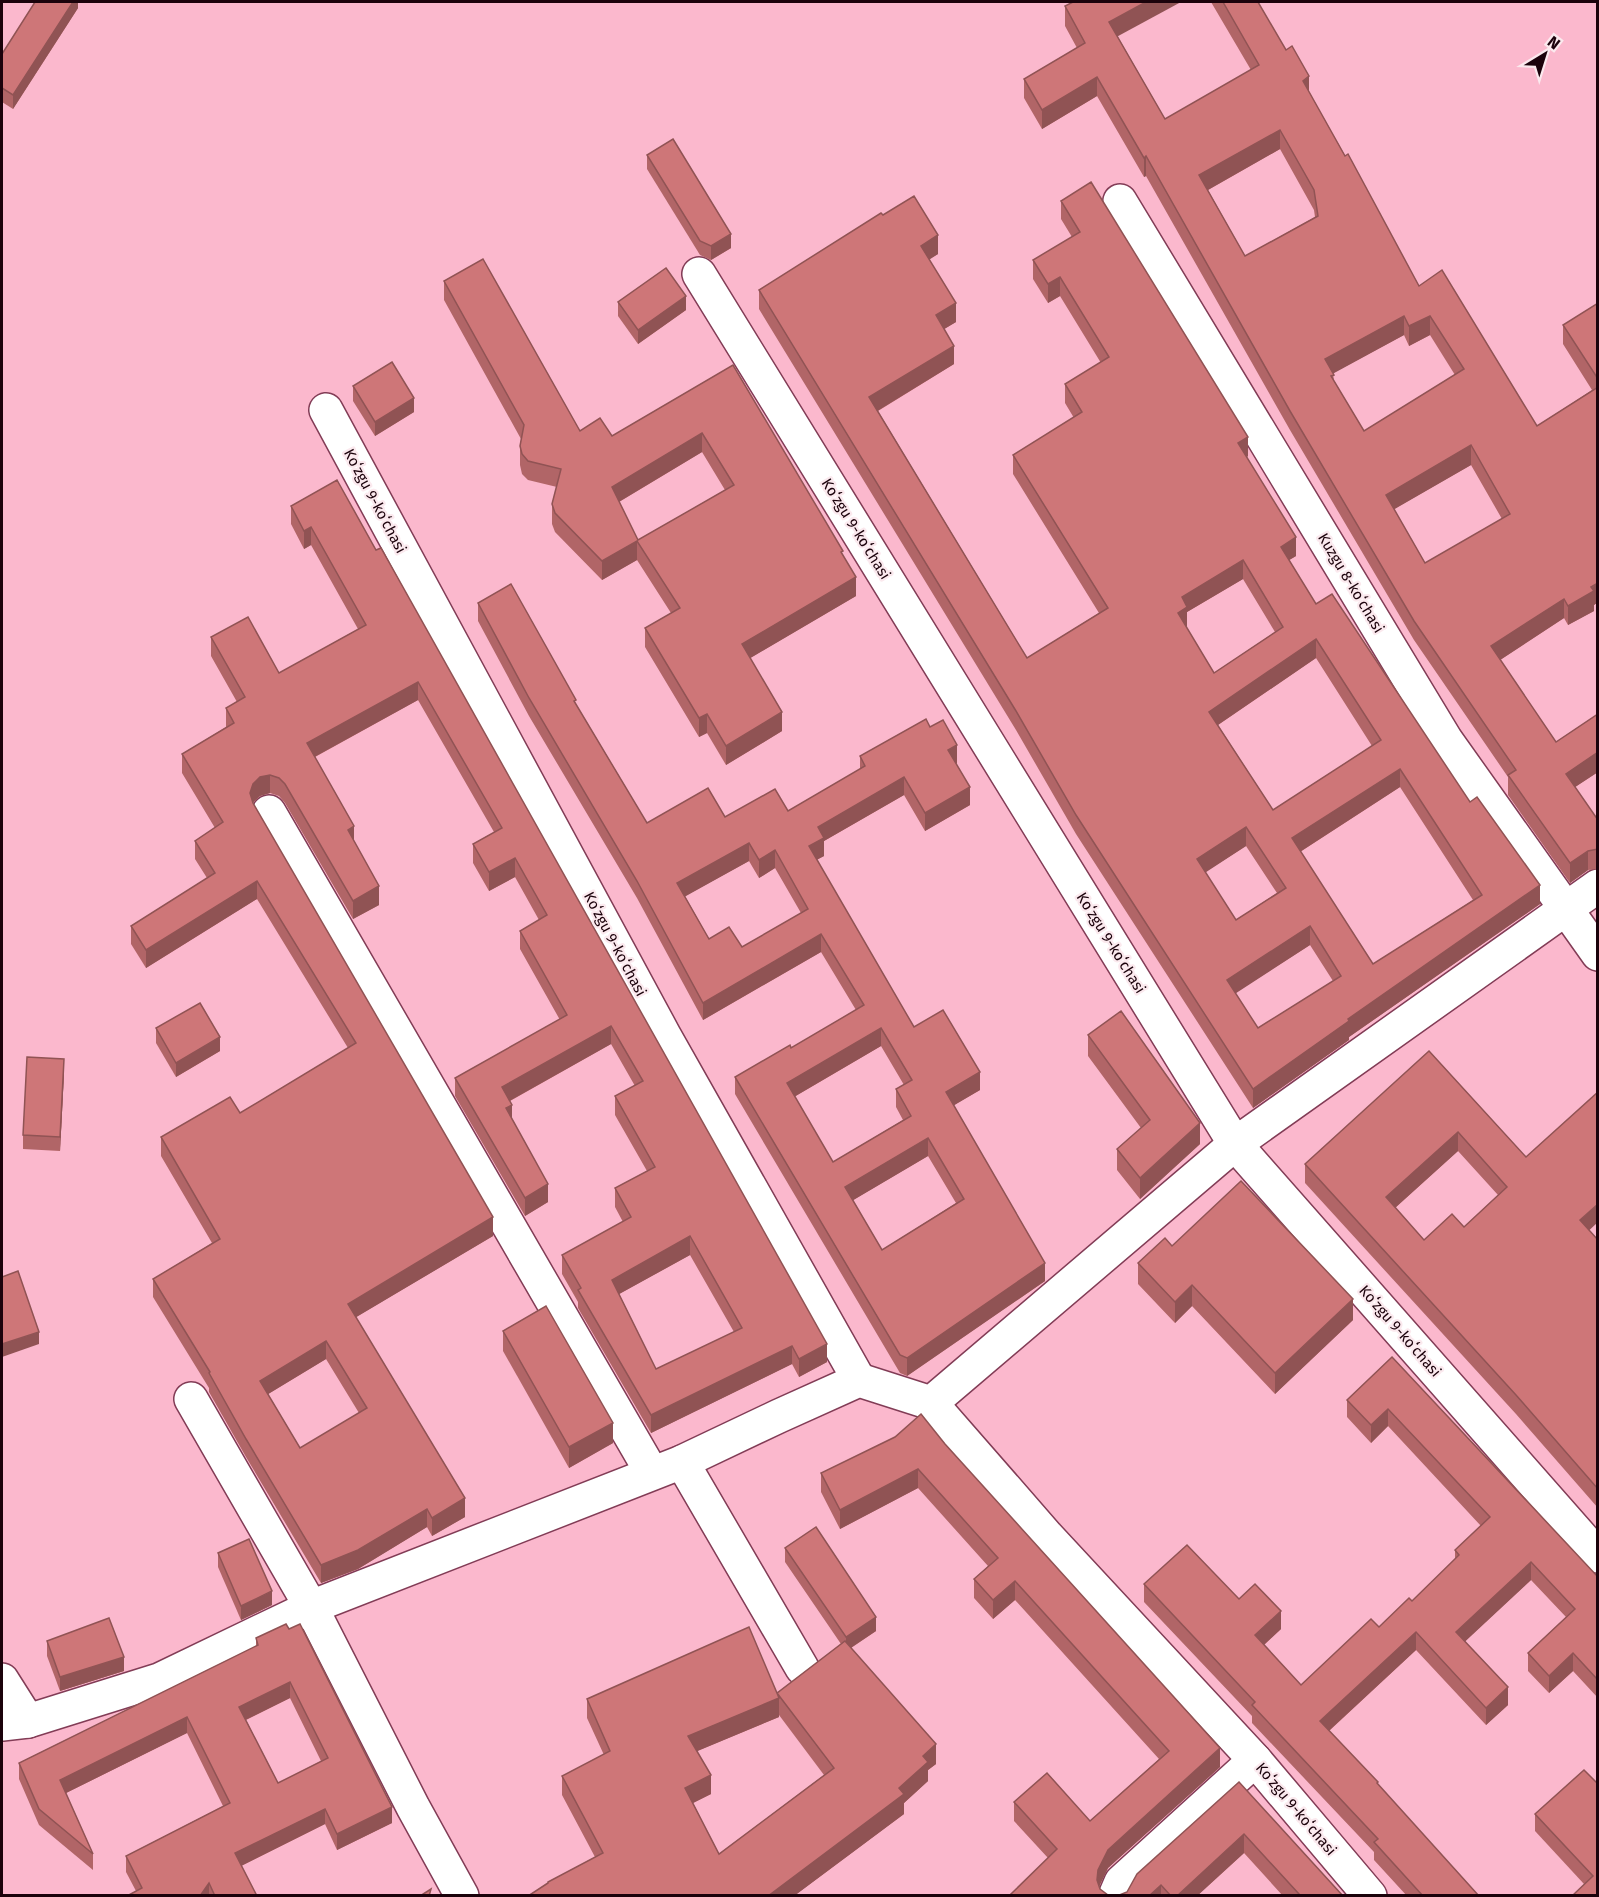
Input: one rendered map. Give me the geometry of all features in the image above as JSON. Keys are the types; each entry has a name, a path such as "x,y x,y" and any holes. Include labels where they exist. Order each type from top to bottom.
{"street":[{"name":"Kuzgu 8-koʻchasi","path":"1120,201 1446,740 1598,954"},
{"name":"Koʻzgu 9-koʻchasi","path":"699,274 1235,1144 1598,1556"},
{"name":"Koʻzgu 9-koʻchasi","path":"326,410 659,1024 860,1380"},
{"path":"269,812 667,1467 802,1668"},
{"path":"2,1680 15,1722 159,1680 311,1606 667,1467 860,1380 932,1403 1235,1144 1564,907 1598,885"},
{"path":"191,1399 311,1606 413,1807 462,1896"},
{"name":"Koʻzgu 9-koʻchasi","path":"932,1403 1047,1536 1255,1760 1370,1896"},
{"path":"1115,1896 1121,1882 1255,1760"}],"building":[{"path":"35,2 73,2 13,95 2,88 2,54"},
{"path":"1073,2 1146,2 1109,22 1165,119 1259,65 1223,2 1258,2 1286,50 1292,46 1309,76 1303,81 1345,156 1348,154 1419,286 1442,270 1537,426 1598,387 1598,583 1591,587 1594,591 1568,606 1564,599 1491,646 1556,742 1598,714 1598,752 1566,774 1598,820 1598,849 1588,851 1570,863 1508,775 1516,770 1414,621 1290,411 1146,156 1144,158 1097,77 1042,110 1024,79 1085,43 1065,6","holes":["1280,130 1314,190 1318,216 1245,256 1199,175","1404,316 1409,326 1430,316 1464,369 1364,431 1331,376 1334,375 1325,359","1471,445 1510,514 1425,563 1386,495"]},
{"path":"673,139 731,234 711,246 700,241 647,155"},
{"path":"1091,182 1248,437 1238,443 1296,537 1281,547 1316,604 1332,594 1470,802 1477,797 1540,885 1348,1019 1349,1021 1253,1089 1076,815 1016,711 759,290 881,213 883,215 914,196 938,235 921,246 956,303 936,315 954,346 869,397 1027,658 1108,608 1013,455 1082,412 1065,384 1109,357 1060,277 1048,284 1033,260 1080,232 1061,201","holes":["1243,560 1283,627 1214,673 1178,613 1187,607 1182,597","1316,639 1381,740 1273,810 1209,712","1400,769 1482,895 1373,964 1292,838","1246,827 1286,888 1236,920 1197,859","1310,926 1341,976 1258,1028 1227,980"]},
{"path":"483,259 580,431 600,418 612,436 733,365 843,551 841,552 856,577 742,644 782,712 726,746 707,714 699,718 645,628 680,608 637,541 602,561 555,513 552,504 561,469 528,461 522,454 520,446 524,425 444,281","holes":["702,433 734,485 638,540 612,487"]},
{"path":"666,268 686,296 638,330 618,302"},
{"path":"1598,303 1598,379 1563,325"},
{"path":"392,362 414,398 375,422 353,386"},
{"path":"337,480 376,550 381,548 827,1344 799,1359 792,1346 651,1415 578,1290 581,1288 562,1255 631,1217 615,1188 655,1167 615,1096 643,1081 611,1026 502,1087 512,1105 506,1108 548,1184 525,1198 455,1078 567,1015 520,931 547,915 515,858 489,872 473,844 502,828 418,682 307,743 354,826 348,830 379,886 353,901 285,784 279,778 270,775 260,777 253,784 250,793 253,803 493,1217 348,1304 465,1498 432,1518 427,1509 358,1550 321,1565 246,1439 210,1372 153,1279 220,1239 161,1137 230,1097 240,1113 356,1043 257,881 146,950 131,926 215,873 195,841 223,822 182,754 234,723 226,708 245,697 211,637 248,617 279,673 366,625 311,527 304,531 291,506","holes":["690,1236 742,1328 656,1369 612,1280","326,1341 367,1408 300,1448 260,1381"]},
{"path":"511,584 576,700 574,701 647,823 708,788 725,817 775,789 788,811 865,766 860,756 926,719 930,727 943,720 957,745 948,750 970,787 925,813 904,777 818,827 824,838 809,846 914,1027 943,1010 980,1072 946,1092 1045,1263 907,1358 900,1355 735,1077 790,1045 791,1048 864,1005 821,934 703,1003 637,881 529,698 478,603","holes":["749,843 759,860 775,850 808,909 742,947 729,927 709,939 677,883","881,1028 912,1080 896,1089 911,1116 833,1162 787,1083","928,1138 964,1199 882,1250 845,1187"]},
{"path":"200,1003 220,1037 176,1063 156,1028"},
{"path":"1121,1011 1200,1123 1140,1178 1117,1149 1150,1120 1088,1035"},
{"path":"1429,1051 1526,1157 1598,1092 1598,1204 1580,1220 1598,1240 1598,1489 1516,1395 1305,1164","holes":["1458,1132 1507,1187 1464,1227 1452,1214 1424,1240 1386,1197"]},
{"path":"27,1057 64,1059 60,1137 23,1135"},
{"path":"1241,1181 1353,1299 1275,1373 1192,1285 1175,1302 1138,1263 1165,1238 1172,1246"},
{"path":"18,1271 39,1332 2,1344 2,1277"},
{"path":"546,1306 613,1423 569,1447 503,1331"},
{"path":"1392,1357 1598,1577 1598,1680 1573,1653 1549,1676 1528,1653 1575,1609 1531,1562 1456,1632 1508,1687 1486,1708 1416,1632 1320,1721 1378,1782 1479,1896 1423,1896 1374,1842 1378,1839 1252,1705 1255,1702 1144,1584 1187,1545 1239,1599 1255,1584 1281,1611 1255,1635 1301,1685 1371,1619 1379,1627 1409,1598 1412,1601 1459,1555 1455,1550 1490,1517 1388,1409 1371,1425 1347,1400"},
{"path":"921,1414 945,1444 1220,1748 1108,1850 1098,1870 1097,1880 1100,1889 1114,1896 1009,1896 1057,1849 1014,1802 1047,1773 1090,1821 1169,1751 1015,1581 993,1600 974,1579 998,1558 918,1469 840,1510 821,1473 895,1437"},
{"path":"816,1527 876,1617 846,1637 785,1548"},
{"path":"249,1539 272,1591 241,1606 218,1553"},
{"path":"109,1618 124,1657 60,1677 47,1641"},
{"path":"286,1624 289,1629 300,1624 392,1807 337,1834 325,1809 235,1853 257,1896 215,1896 209,1883 200,1896 127,1896 142,1888 126,1856 230,1803 187,1717 60,1780 93,1854 39,1809 19,1763 258,1645 256,1638","holes":["290,1682 328,1758 278,1783 239,1707"]},
{"path":"749,1627 777,1693 845,1641 936,1744 923,1756 928,1762 899,1788 904,1794 768,1896 528,1896 548,1882 603,1853 562,1776 610,1751 587,1699","holes":["777,1693 834,1768 719,1854 685,1788 711,1775 688,1736 779,1698"]},
{"path":"1584,1770 1598,1784 1598,1896 1572,1896 1593,1876 1535,1814"},
{"path":"1239,1782 1343,1896 1297,1896 1299,1894 1244,1834 1177,1896 1171,1896 1161,1885 1149,1896 1117,1896 1127,1892 1137,1874"},
{"path":"431,1889 429,1896 420,1896"}]}
